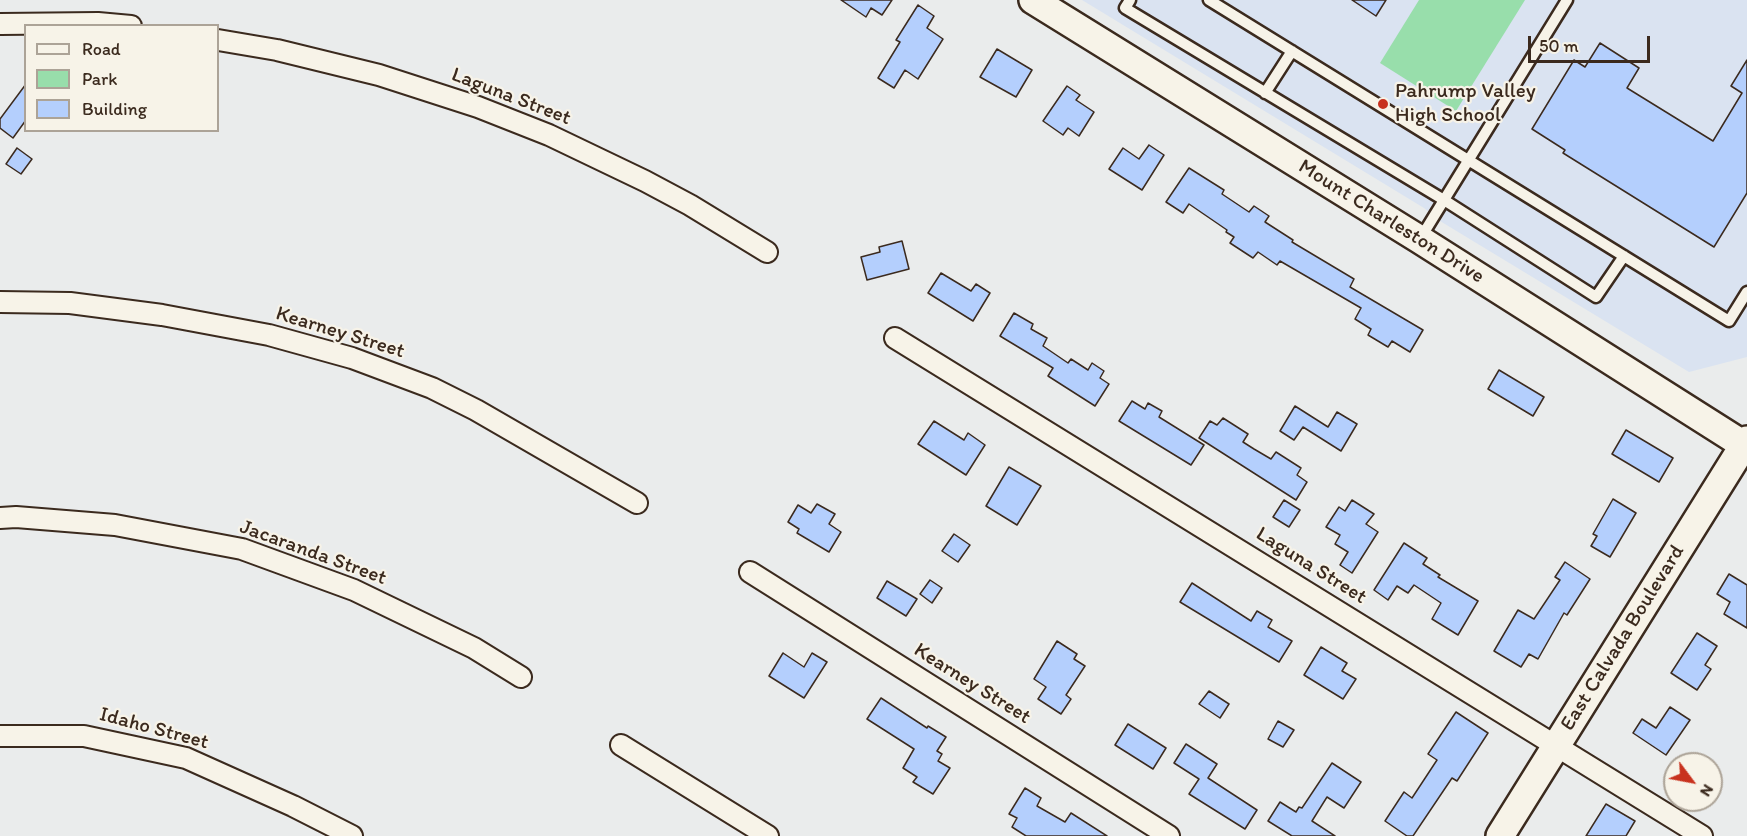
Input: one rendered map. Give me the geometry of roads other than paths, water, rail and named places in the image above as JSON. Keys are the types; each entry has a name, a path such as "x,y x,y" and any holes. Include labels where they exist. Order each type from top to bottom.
{"street":[{"name":"Mount Charleston Drive","path":"1033,0 1746,444"},
{"path":"0,24 109,24"},
{"name":"Laguna Street","path":"219,40 277,50 379,75 478,107 549,135 645,181 690,205 767,252"},
{"name":"Kearney Street","path":"0,302 70,303 162,315 269,335 352,358 432,388 476,410 637,503"},
{"name":"Laguna Street","path":"895,338 1702,836"},
{"name":"East Calvada Boulevard","path":"1500,836 1746,444"},
{"name":"Jacaranda Street","path":"0,518 16,517 115,525 242,549 354,590 474,648 521,677"},
{"name":"Kearney Street","path":"750,572 1169,836"},
{"name":"Idaho Street","path":"0,736 84,736 186,758 294,806 352,836"},
{"path":"621,745 768,836"}],"lane":[{"path":"1130,0 1125,8 1444,200 1596,297 1624,256"},
{"path":"1209,0 1729,321 1747,292"},
{"path":"1419,239 1567,0"},
{"path":"1265,93 1292,51"}],"place":[{"name":"Pahrump Valley High School","path":"1383,104"}]}
